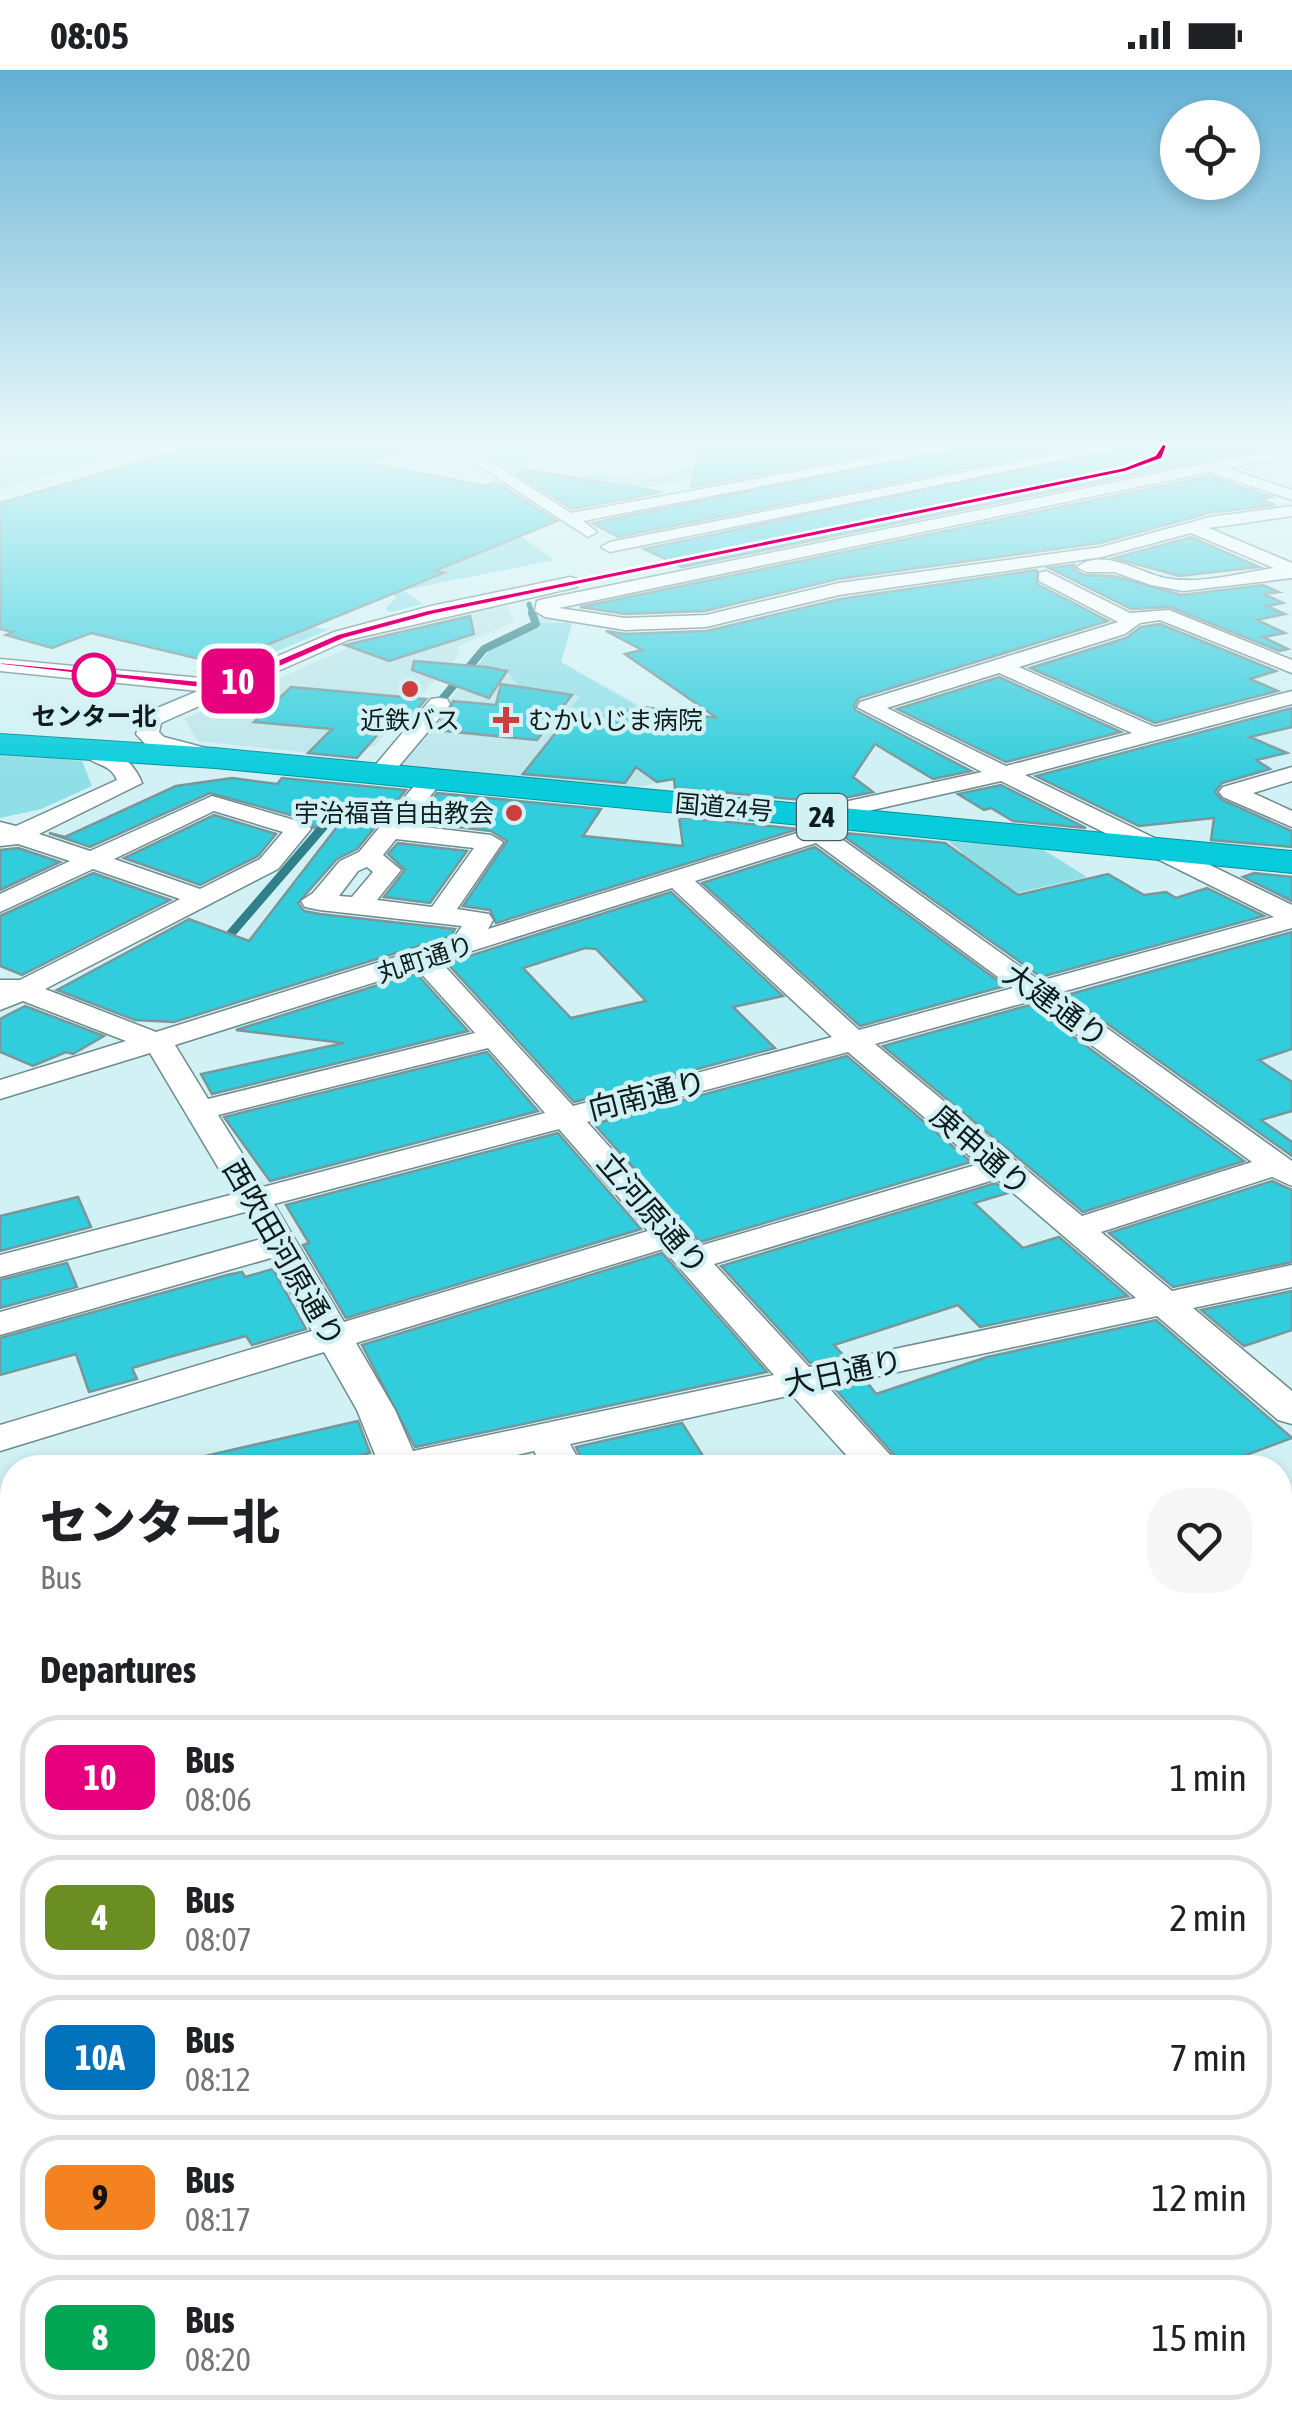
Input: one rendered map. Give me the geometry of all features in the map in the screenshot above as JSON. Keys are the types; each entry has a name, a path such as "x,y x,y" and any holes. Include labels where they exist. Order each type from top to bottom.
{"highway":[{"name":"24","path":"0,732 79,735 152,719"},
{"name":"国道24号","path":"0,732 827,823 1292,862"},
{"name":"国道24号","path":"0,744 93,752 207,755"},
{"name":"24","path":"130,784 180,770 257,762"}],"street":[{"path":"627,556 633,560"},
{"path":"207,755 156,742 146,734 152,719 340,636 431,612 701,556"},
{"path":"779,556 544,605 545,612 625,624 706,621 839,588 1071,556"},
{"path":"1017,556 1058,572"},
{"path":"1259,556 1292,571"},
{"path":"1292,571 1186,586 1160,582 1112,563 1058,572 1046,576 1131,622 1004,668 868,708 1292,918"},
{"path":"657,581 734,616"},
{"path":"1127,619 1162,614 1292,667"},
{"path":"4,676 32,668 225,687"},
{"path":"1004,668 1154,735"},
{"name":"丸町通り","path":"0,1090 677,879 827,823 1288,701"},
{"path":"380,774 440,704"},
{"path":"6,835 130,784 126,769 116,760 93,752"},
{"path":"1292,774 1231,792 1292,820"},
{"path":"432,779 368,857 349,866 317,902 480,920 462,947"},
{"path":"0,904 212,803 299,829 269,864 8,991"},
{"name":"大建通り","path":"827,823 1035,990 1284,1170"},
{"path":"389,831 491,842 439,916"},
{"path":"6,835 202,898"},
{"path":"358,906 388,870 368,857"},
{"name":"庚申通り","path":"677,879 852,1040 1160,1304 1292,1411"},
{"name":"向南通り","path":"0,1266 852,1040 1292,918"},
{"name":"立河原通り","path":"423,959 683,1247 798,1381 869,1455"},
{"path":"8,991 159,1043"},
{"path":"200,1110 496,1037"},
{"name":"西吹田河原通り","path":"159,1043 282,1244 393,1455"},
{"path":"0,1438 335,1339 1000,1168"},
{"path":"1075,1229 1284,1170"},
{"path":"0,1324 282,1244"},
{"name":"大日通り","path":"515,1455 554,1451 798,1381 1292,1276"}],"shaded area":[{"path":"470,556 550,556 555,560 403,590 423,604 391,612 385,609 396,598 393,592 397,585 414,587 445,574 436,570"},
{"path":"506,605 515,621 457,647 460,653 373,747 321,742 311,753 198,741 184,719 373,637"},
{"path":"537,614 573,620 561,662 669,721 731,768 631,788 395,766 488,653 486,649 539,623"},
{"path":"539,623 572,623 561,662 640,708 588,719 571,708 580,696 519,686 504,668 477,666 488,653 486,649"},
{"path":"307,625 328,630 234,669 192,672 255,650"},
{"path":"0,753 82,761 92,786 41,809 0,818"},
{"path":"948,841 1039,847 1087,877 1017,893 960,855 963,853"}],"building":[{"path":"0,556 470,556 434,571 444,573 220,664 91,633 52,648 6,635 13,632 0,629"},
{"path":"660,556 734,556 682,567"},
{"path":"823,556 1003,556 838,579 705,611 625,614 580,607"},
{"path":"1235,556 1259,567 1179,576 1114,558"},
{"path":"1074,565 1084,575 1113,576 1182,595 1263,585 1279,592 1264,594 1283,603 1267,606 1285,614 1257,620 1285,633 1263,637 1288,649 1279,651 1170,607 1131,609 1049,568"},
{"path":"1037,570 1037,584 1108,621 859,698 854,705 855,710 971,771 933,779 875,744 853,777 873,792 824,802 675,788 674,779 657,782 636,767 625,783 523,774 561,726 644,707 717,718 625,654 642,650 606,631 707,631 840,599"},
{"path":"470,616 474,634 389,661 345,645"},
{"path":"1160,624 1276,671 1250,679 1278,691 1155,723 1030,668 1126,638 1141,627"},
{"path":"414,661 507,671 489,698 412,670"},
{"path":"999,677 1121,732 1006,762 897,709"},
{"path":"501,684 572,695 537,740 434,730 453,701 496,705"},
{"path":"291,687 426,699 403,727 386,725 357,758 308,753 332,729 254,722"},
{"path":"1292,708 1292,727 1250,737 1287,753 1256,760 1270,769 1222,783 1215,792 1222,800 1292,831 1292,847 1211,840 1214,818 1139,826 1036,776"},
{"path":"232,778 277,784 282,778 406,790 357,849 337,859 298,903 304,911 320,914 455,929 451,936 174,1022 135,1020 57,990 189,919 249,941 350,810 314,828 309,820 210,793 90,847 49,833 65,837 176,786"},
{"path":"1001,785 1086,828 1013,821 958,794"},
{"path":"437,793 601,809 583,836 683,846 679,817 798,829 496,923 490,910 463,906 507,841 491,831 414,822"},
{"path":"214,815 276,834 258,856 200,885 124,858"},
{"path":"842,835 945,843 1018,895 1108,874 1144,895 1166,892 1176,898 1207,888 1264,916 1041,977"},
{"path":"398,843 467,851 430,903 384,897 405,870 388,854"},
{"path":"815,847 1005,986 860,1026 702,883"},
{"path":"18,848 60,862 0,890 0,850"},
{"path":"93,873 170,900 22,975 0,966 0,916"},
{"path":"1254,873 1292,877 1292,901 1243,877"},
{"path":"671,892 783,996 733,1007 775,1048 574,1102 447,963","holes":["585,948 596,949 646,1001 571,1018 523,968"]},
{"path":"1292,932 1292,1049 1259,1060 1292,1082 1292,1111 1261,1120 1292,1142 1292,1156 1067,995"},
{"path":"416,973 468,1031 212,1094 201,1074 344,1043 236,1030"},
{"path":"1030,1005 1244,1161 1083,1212 883,1046"},
{"path":"25,1006 104,1036 73,1054 66,1052 33,1066 0,1052 0,1019"},
{"path":"487,1052 538,1111 270,1181 224,1117"},
{"path":"847,1056 971,1162 700,1242 594,1124"},
{"path":"558,1133 641,1229 346,1318 303,1245 309,1243 286,1205"},
{"path":"1272,1181 1292,1190 1292,1262 1173,1287 1109,1233"},
{"path":"996,1183 1008,1193 974,1203 1023,1248 1059,1237 1128,1296 980,1327 958,1305 834,1345 844,1356 810,1363 721,1266"},
{"path":"78,1197 91,1227 0,1251 0,1216"},
{"path":"662,1253 767,1372 415,1447 362,1345"},
{"path":"67,1263 77,1287 0,1308 0,1280"},
{"path":"273,1269 306,1329 252,1345 246,1336 173,1356 132,1368 137,1379 89,1392 76,1354 0,1375 0,1338 227,1275 242,1272 245,1277"},
{"path":"1292,1291 1292,1330 1244,1346 1201,1310"},
{"path":"1156,1320 1292,1438 1246,1455 894,1455 835,1389 867,1382 876,1394 987,1357"},
{"path":"358,1421 370,1453 362,1455 210,1455"},
{"path":"682,1423 702,1455 580,1455 576,1447"}],"waterway":[{"path":"529,604 532,613"},
{"path":"443,698 484,649 536,624 532,613"},
{"path":"321,829 337,811"},
{"path":"221,945 323,827"}],"bus line":[{"name":"10","path":"0,665 225,687 340,636 431,612 701,556"}],"place":[{"name":"センター北","path":"94,675"},
{"name":"近鉄バス","path":"410,689"},
{"name":"むかいじま病院","path":"506,720"},
{"name":"宇治福音自由教会","path":"514,813"}]}
